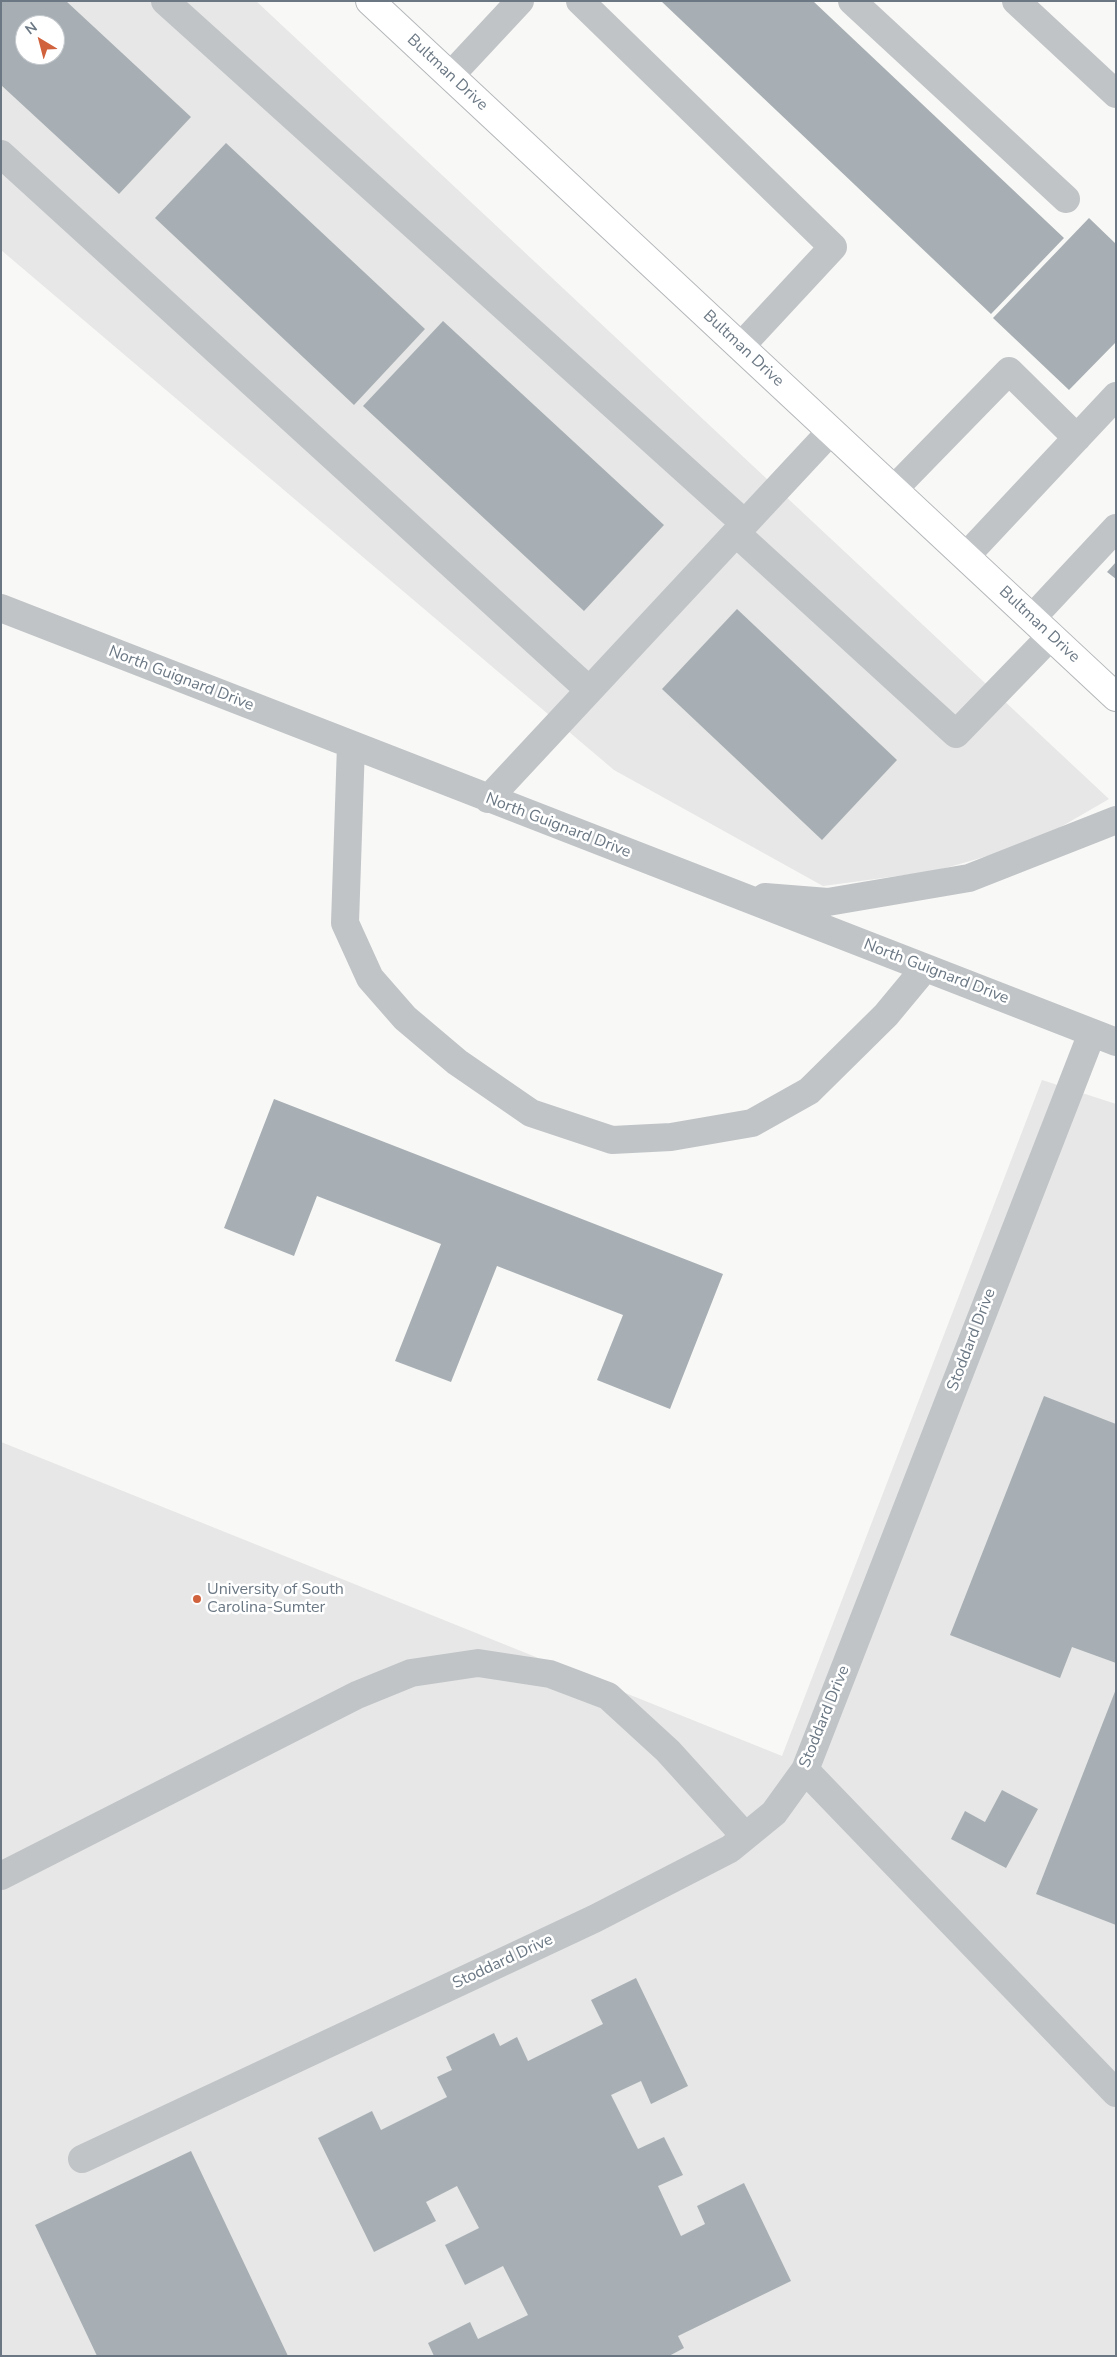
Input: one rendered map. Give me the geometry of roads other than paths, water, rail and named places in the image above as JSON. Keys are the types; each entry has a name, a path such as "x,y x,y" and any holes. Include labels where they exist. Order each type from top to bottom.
{"highway":[{"name":"Bultman Drive","path":"370,1 1116,697"}],"street":[{"path":"165,1 740,528 956,734 1051,636"},
{"path":"450,76 520,1"},
{"path":"580,1 833,248 741,346"},
{"path":"852,1 1066,200"},
{"path":"1016,1 1116,94"},
{"path":"1,154 590,690"},
{"path":"894,489 1009,371 1077,438"},
{"path":"966,556 1116,396"},
{"path":"488,799 831,431"},
{"path":"1032,618 1116,528"},
{"name":"North Guignard Drive","path":"1,608 1104,1038"},
{"path":"351,745 345,923 370,978 406,1018 457,1062 531,1113 612,1140 671,1138 752,1123 809,1091 886,1015 924,968"},
{"path":"736,895 828,902 969,878 1116,820"},
{"name":"Stoddard Drive","path":"82,2158 594,1919 730,1849 774,1813 805,1770 1104,1038"},
{"path":"1,1876 357,1695 411,1673 478,1663 550,1674 608,1696 668,1751 745,1836"},
{"path":"805,1770 1116,2093"}],"place":[{"name":"University of South Carolina-Sumter","path":"197,1599"}]}
